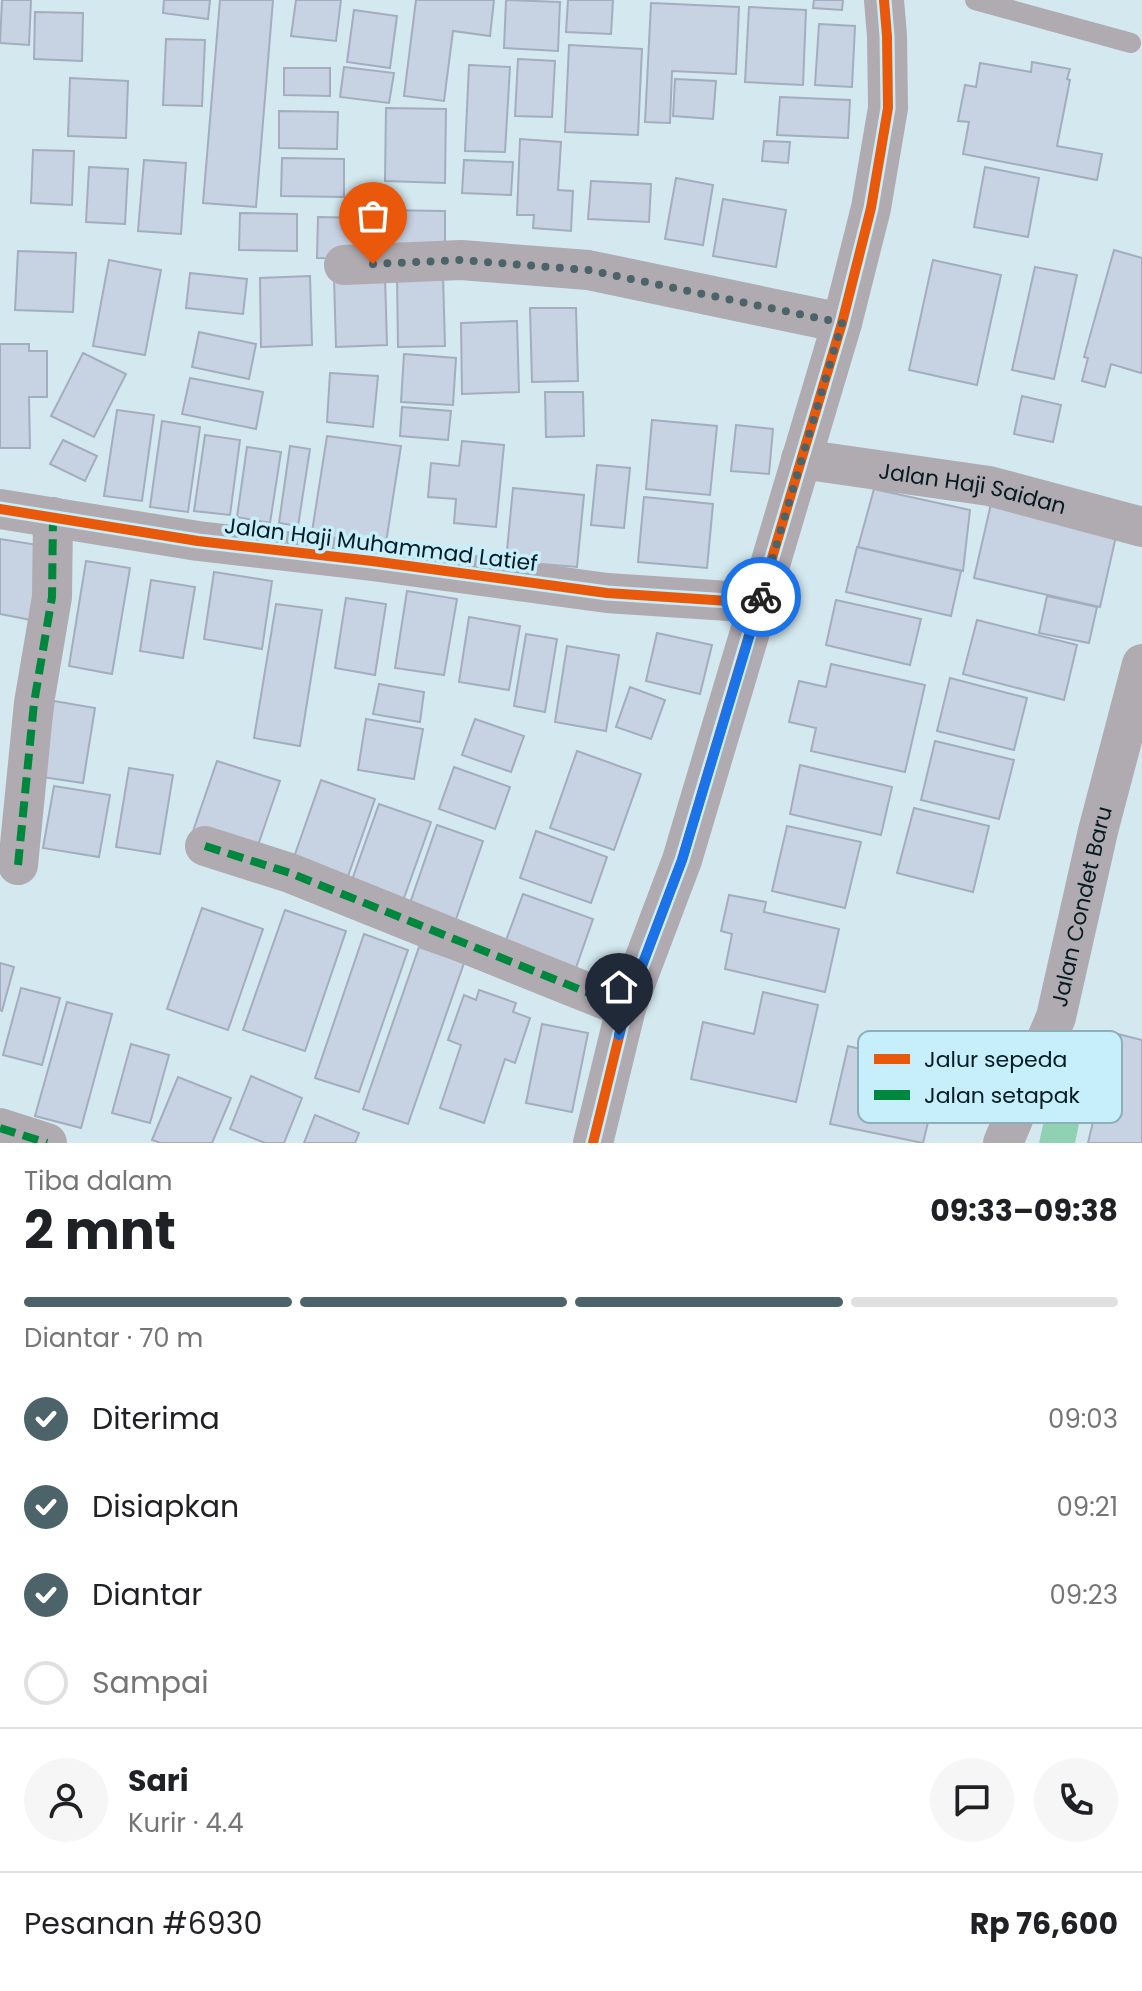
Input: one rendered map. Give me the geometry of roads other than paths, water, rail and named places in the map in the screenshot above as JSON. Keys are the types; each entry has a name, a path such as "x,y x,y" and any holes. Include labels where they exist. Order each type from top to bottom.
{"street":[{"path":"593,1143 626,1008 682,860 842,323 871,208 888,108 884,0"},
{"path":"344,265 461,260 588,270 842,323"},
{"name":"Jalan Haji Saidan","path":"801,459 989,486 1142,527"},
{"name":"Jalan Haji Muhammad Latief","path":"0,509 198,541 607,593 759,603"},
{"path":"18,865 34,703 52,597 53,517"},
{"name":"Jalan Condet Baru","path":"1050,1031 1142,664"},
{"path":"205,846 290,873 626,1008"},
{"name":"Jalan Condet Baru","path":"1003,1143 1011,1123"},
{"path":"0,1128 47,1143"}],"lane":[{"path":"975,0 1131,43"}]}
